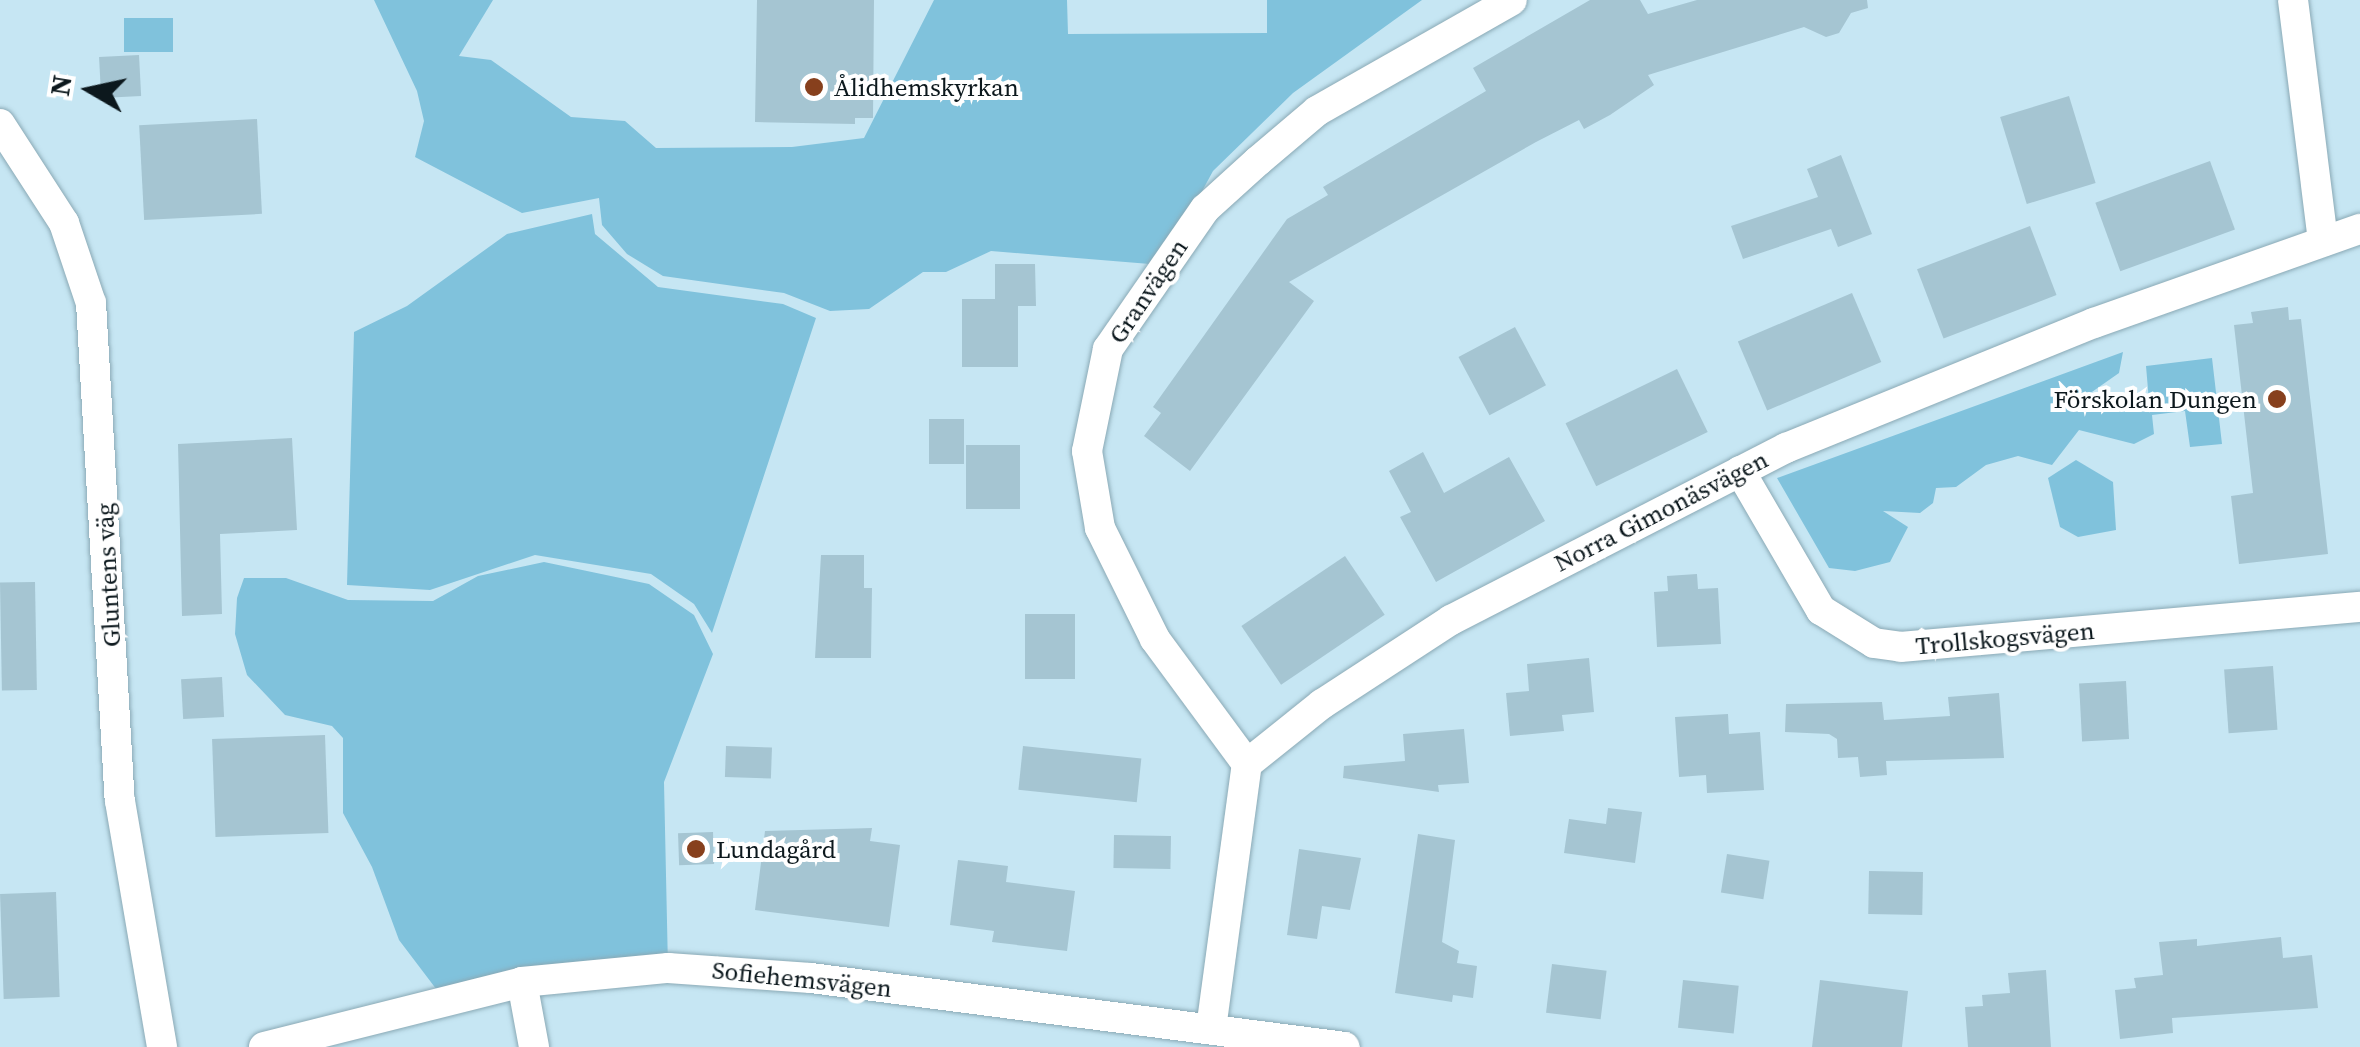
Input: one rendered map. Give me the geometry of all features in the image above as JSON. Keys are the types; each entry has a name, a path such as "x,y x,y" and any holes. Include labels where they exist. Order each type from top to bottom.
{"street":[{"name":"Granvägen","path":"1247,764 1162,651 1100,528 1087,451 1103,365 1162,265 1205,209 1258,161 1317,111 1512,0"},
{"path":"2293,0 2323,241"},
{"name":"Gluntens väg","path":"0,124 64,223 91,303 120,801 162,1047"},
{"name":"Norra Gimonäsvägen","path":"1247,764 1322,704 1451,620 1740,471 2053,339 2360,229"},
{"name":"Trollskogsvägen","path":"1740,471 1821,610 1874,643 1901,647 2360,607"},
{"path":"1210,1029 1247,764"},
{"name":"Sofiehemsvägen","path":"264,1047 522,982 652,969 735,970 1346,1047"},
{"path":"522,982 534,1047"}],"shaded area":[{"path":"374,0 493,0 459,56 491,60 571,117 625,121 656,148 792,147 864,138 934,0 1067,0 1068,34 1267,33 1267,0 1422,0 1293,93 1213,171 1162,265 991,251 946,272 923,272 869,309 830,311 784,293 663,276 627,254 602,225 599,198 522,213 415,157 424,121 417,91"},
{"path":"124,18 173,18 173,52 124,52"},
{"path":"592,214 595,234 658,287 783,304 816,318 712,633 694,604 651,574 535,555 430,590 347,585 354,332 407,306 507,234"},
{"path":"2123,352 2119,373 2089,394 2097,406 2146,406 2150,413 2146,366 2212,358 2222,444 2190,447 2185,411 2152,415 2154,434 2134,444 2079,430 2052,465 2018,456 1986,465 1956,487 1936,488 1933,503 1920,513 1883,511 1908,527 1890,562 1855,571 1829,568 1777,478"},
{"path":"2076,460 2113,482 2116,530 2078,537 2060,527 2048,478"},
{"path":"544,562 649,584 694,615 713,654 664,782 668,968 443,998 399,940 372,867 343,813 343,738 332,726 285,715 247,675 235,634 237,598 244,578 286,578 348,600 433,601 478,576"}],"building":[{"name":"Ålidhemskyrkan","path":"757,0 874,0 873,118 855,118 855,124 755,122"},
{"path":"1590,0 1640,0 1648,14 1697,0 1867,0 1868,8 1851,13 1839,33 1826,37 1804,27 1648,75 1654,85 1610,115 1584,129 1579,120 1536,142 1289,282 1314,301 1190,471 1144,436 1161,413 1153,407 1287,219 1328,195 1323,187 1486,91 1473,68"},
{"path":"139,55 141,96 101,98 99,57"},
{"path":"2069,96 2096,183 2027,204 2000,117"},
{"path":"257,119 262,214 144,220 139,125"},
{"path":"1841,155 1872,234 1838,247 1831,229 1743,259 1731,226 1818,197 1807,169"},
{"path":"2210,161 2235,230 2120,271 2095,203"},
{"path":"2030,226 2057,295 1944,338 1917,269"},
{"path":"995,264 1035,264 1036,306 1018,306 1018,367 962,367 962,299 995,299"},
{"path":"1852,293 1881,362 1767,410 1738,341"},
{"path":"2288,307 2289,320 2301,319 2328,554 2239,564 2231,496 2253,493 2234,325 2253,323 2251,312"},
{"path":"1515,327 1546,385 1489,415 1458,357"},
{"path":"1677,369 1708,432 1596,486 1566,423"},
{"path":"929,419 964,419 964,464 929,464"},
{"path":"292,438 297,530 220,534 222,614 182,616 178,444"},
{"path":"966,445 1020,445 1020,509 966,509"},
{"path":"1423,452 1444,493 1509,457 1545,521 1436,582 1400,517 1411,512 1389,471"},
{"path":"821,555 864,555 864,588 872,588 871,658 815,658"},
{"path":"1345,556 1385,615 1281,685 1241,626"},
{"path":"1697,574 1698,589 1718,588 1721,644 1657,647 1654,592 1668,591 1667,576"},
{"path":"35,582 37,690 2,691 0,583"},
{"path":"1025,614 1075,614 1075,679 1025,679"},
{"path":"1589,658 1594,712 1562,715 1564,731 1510,736 1506,693 1529,691 1527,664"},
{"path":"2273,666 2277,730 2229,733 2224,669"},
{"path":"222,677 224,717 183,719 181,679"},
{"path":"2126,681 2129,739 2082,741 2079,683"},
{"path":"1999,693 2004,758 1886,761 1887,775 1860,777 1858,757 1838,758 1837,739 1829,734 1785,732 1786,704 1882,702 1884,720 1950,716 1948,697"},
{"path":"1728,714 1729,734 1760,732 1764,790 1707,793 1706,775 1679,777 1675,717"},
{"path":"1464,729 1469,783 1438,785 1439,792 1343,778 1344,766 1405,761 1403,734"},
{"path":"325,735 328,833 215,837 212,739"},
{"path":"726,746 772,748 771,779 725,777"},
{"path":"1023,746 1141,758 1137,802 1018,790"},
{"path":"1608,808 1642,812 1635,863 1564,853 1569,819 1606,824"},
{"path":"872,828 870,841 900,845 889,927 755,910 765,831"},
{"name":"Lundagård","path":"713,832 714,864 679,865 678,833"},
{"path":"1418,834 1455,840 1442,942 1459,951 1457,963 1477,966 1473,998 1453,995 1452,1002 1395,993"},
{"path":"1114,835 1171,836 1170,869 1113,868"},
{"path":"1299,849 1361,858 1350,910 1322,906 1317,939 1287,935"},
{"path":"1727,854 1769,861 1763,899 1721,893"},
{"path":"958,860 1008,866 1006,882 1075,891 1067,951 992,942 994,931 950,925"},
{"path":"1869,871 1923,872 1922,915 1868,914"},
{"path":"56,892 60,997 4,999 0,894"},
{"path":"2281,937 2283,958 2312,955 2318,1008 2172,1018 2173,1033 2120,1039 2115,990 2136,988 2134,978 2163,975 2159,942 2197,939 2197,946"},
{"path":"1552,964 1607,971 1601,1019 1546,1013"},
{"path":"2046,970 2051,1047 1968,1047 1965,1007 1983,1006 1982,995 2010,993 2008,973"},
{"path":"1683,980 1739,986 1734,1034 1678,1028"},
{"path":"1820,980 1908,991 1902,1047 1812,1047"}],"place":[{"name":"Ålidhemskyrkan","path":"814,87"},
{"name":"Förskolan Dungen","path":"2277,399"},
{"name":"Lundagård","path":"696,849"}]}
